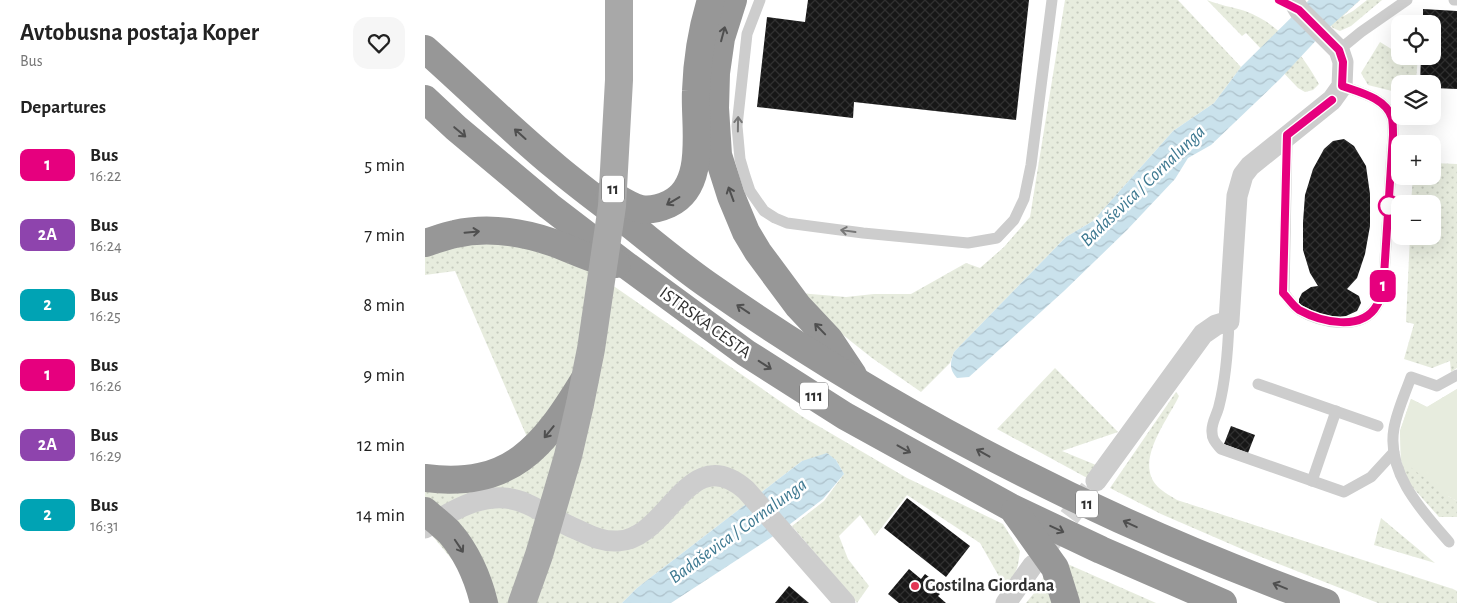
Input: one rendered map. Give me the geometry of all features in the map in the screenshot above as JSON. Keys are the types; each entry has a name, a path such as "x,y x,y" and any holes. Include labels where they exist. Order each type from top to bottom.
{"highway":[{"path":"556,167 583,176 629,205 639,209 660,208 674,201 685,192 693,178 696,165 696,91 700,43 711,0"},
{"path":"733,0 721,38 715,108 718,155 731,196 746,232 758,252 798,306 829,339 858,382"},
{"name":"ISTRSKA CESTA","path":"425,49 556,167 707,284 858,382"},
{"name":"ISTRSKA CESTA","path":"425,99 455,128 549,206 626,265 746,352 845,416 1013,508"},
{"path":"425,242 456,234 499,231 551,242 596,260 626,265"},
{"path":"425,478 447,481 473,479 500,471 528,454 547,436 586,377"},
{"name":"11","path":"858,382 1012,469 1143,530 1325,603"},
{"path":"1013,508 1055,568 1065,603"},
{"name":"111","path":"1013,508 1101,550 1223,603"},
{"path":"425,511 457,543 477,580 484,603"}],"main road":[{"name":"11","path":"522,603 557,492 586,377 604,270 612,206 619,80 619,0"}],"street":[{"path":"1096,481 1203,334 1216,325 1229,321 1237,196 1243,175 1250,166 1332,100 1342,86 1343,62 1339,50 1296,5 1279,0"},
{"path":"425,528 463,505 475,501 502,498 514,499 527,504 566,525 601,540 619,541 632,538 656,522 689,486 700,479 710,476 721,476 732,479 746,490 845,603"},
{"path":"1006,603 1033,565"}],"lane":[{"path":"760,0 747,34 737,126 740,159 750,191 764,211 787,223 896,237 968,243 997,238 1014,220 1024,199 1031,165 1052,0"},
{"path":"1339,50 1407,0"},
{"path":"1287,135 1283,293 1298,309 1321,320 1350,323 1369,314 1377,306 1383,291 1393,135 1391,117 1382,103 1342,86"},
{"path":"1229,321 1228,347 1219,407 1212,424 1213,441 1221,449 1344,492 1371,477 1394,452"},
{"path":"1449,542 1426,516 1399,474 1394,452 1394,429 1411,377 1437,386 1457,375"},
{"path":"1258,384 1378,426"},
{"path":"1312,481 1336,411"}],"shaded area":[{"path":"1065,0 1178,0 1241,67 1214,103 1173,131 1093,221 1066,237 954,352 950,363 921,392 872,358 833,327 799,293 846,297 874,294 911,294 966,263 980,268 1004,247 1030,217"},
{"path":"1207,0 1245,11 1269,23 1297,51 1319,84 1313,90 1305,92 1298,88 1246,33 1242,36"},
{"path":"1308,0 1360,0 1342,17 1367,0 1382,0 1351,26 1340,31 1333,28"},
{"path":"1380,42 1391,49 1391,65 1417,65 1416,75 1391,75 1391,91 1368,85 1361,73"},
{"path":"1441,163 1457,164 1457,368 1451,372 1450,361 1432,368 1404,359 1414,324 1406,322 1410,245 1441,245 1441,195 1412,195 1412,185 1441,185"},
{"path":"515,243 580,266 615,287 803,417 907,478 1003,524 1020,551 1013,579 1005,587 980,543 907,495 875,536 860,515 839,536 848,559 869,586 857,603 792,526 824,501 844,474 836,460 802,461 637,588 622,603 472,603 459,568 430,533 425,521 425,465 459,471 499,459 527,437 455,271 425,275 425,253 464,245"},
{"path":"1055,368 1118,432 1062,451 1096,465 1089,479 997,429"},
{"path":"1457,389 1448,496 1457,501 1457,517 1439,517 1407,481 1401,460 1400,431 1411,399 1427,407"},
{"path":"1457,389 1457,501 1401,460 1400,431 1411,399 1427,407"},
{"path":"1176,392 1179,396 1155,441 1149,466 1151,477 1162,491 1177,500 1453,589 1457,591 1457,603 1378,603 1251,553 1161,514 1110,488"},
{"path":"1381,518 1435,563 1374,545"},
{"path":"1063,562 1156,603 1075,603"},
{"path":"1044,576 1054,603 1026,603 1039,587"}],"water":[{"name":"Badaševica / Cornalunga","path":"1309,0 1360,0 1323,33 1280,79 1211,145 1188,158 1175,179 1127,230 1064,291 969,377 957,378 951,366 954,352 1066,237 1093,221 1173,131 1214,103 1241,67"},
{"name":"Badaševica / Cornalunga","path":"827,453 836,460 844,474 823,499 781,531 671,603 622,603 637,588 802,461"}],"building":[{"path":"808,0 1029,0 1016,120 854,102 853,118 757,107 767,17 805,22"},
{"path":"1423,9 1457,11 1457,89 1441,88 1441,75 1420,75 1421,65 1441,65 1441,15 1423,15"},
{"path":"1344,139 1354,146 1366,166 1370,194 1370,226 1365,254 1357,278 1347,289 1359,296 1361,303 1357,311 1346,316 1331,318 1299,306 1299,299 1302,293 1311,287 1318,286 1310,273 1303,250 1303,222 1305,195 1313,169 1324,149 1333,141"},
{"path":"1231,426 1255,435 1248,453 1224,444"},
{"path":"907,498 970,546 946,577 884,528"},
{"name":"Gostilna Giordana","path":"909,569 921,579 925,574 937,583 933,588 946,603 899,603 888,594"},
{"path":"789,586 809,603 775,603"}],"tunnel":[{"path":"1050,543 1090,489"}],"bus line":[{"name":"1","path":"1279,0 1299,10 1339,50 1343,62 1342,86 1382,103 1391,117 1393,135 1383,291 1377,306 1369,314 1350,323 1321,320 1298,309 1283,293 1287,135 1332,100"}],"place":[{"name":"Gostilna Giordana","path":"915,586"}]}
